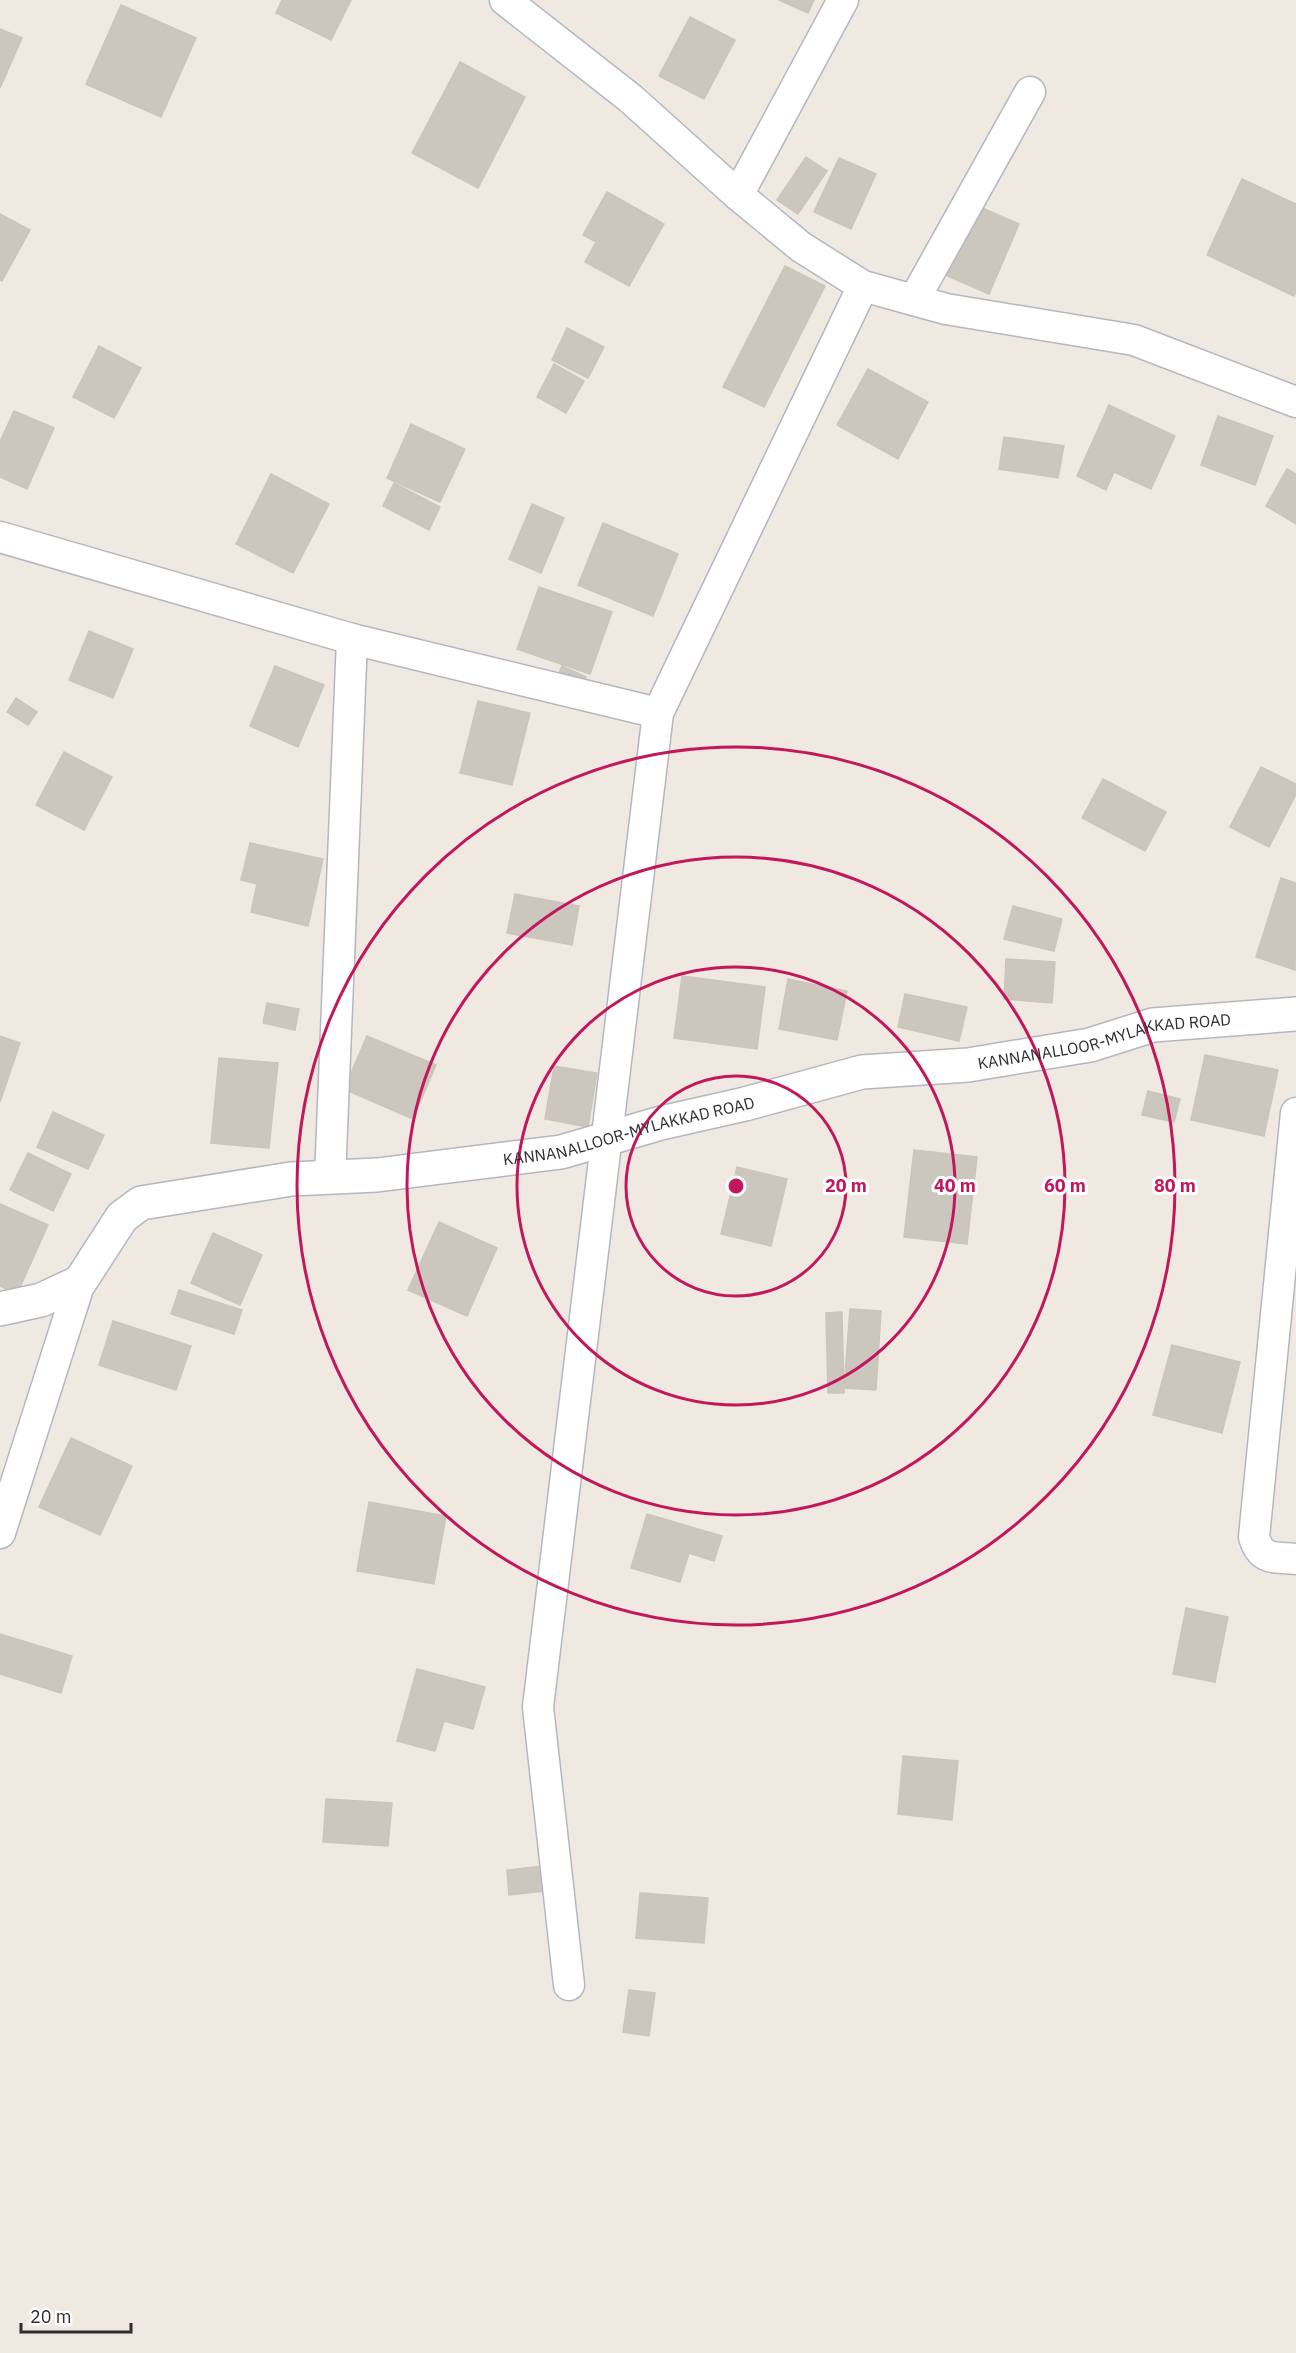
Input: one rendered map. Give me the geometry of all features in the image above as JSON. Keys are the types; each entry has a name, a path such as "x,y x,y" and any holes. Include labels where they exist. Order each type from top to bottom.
{"main road":[{"name":"KANNANALLOOR-MYLAKKAD ROAD","path":"80,1282 122,1218 141,1203 291,1179 377,1175 561,1152 661,1123 745,1104 862,1072 968,1065 1089,1045 1153,1025 1296,1014"},
{"path":"0,1309 41,1300 80,1282"}],"street":[{"path":"505,0 630,98 738,195 801,247 863,286 946,309 1134,340 1296,402"},
{"path":"738,195 843,0"},
{"path":"914,300 1030,92"},
{"path":"568,1985 538,1707 658,713 863,286"},
{"path":"0,537 352,639 658,713"},
{"path":"330,1178 352,639"},
{"path":"1296,1113 1254,1537 1258,1549 1268,1557 1296,1559"},
{"path":"0,1533 80,1282"}],"building":[{"path":"282,0 351,0 331,40 276,13"},
{"path":"779,0 814,0 808,13"},
{"path":"121,5 196,38 161,117 86,84"},
{"path":"690,17 735,40 704,99 659,76"},
{"path":"0,29 22,38 0,88"},
{"path":"460,62 525,97 478,188 412,153"},
{"path":"806,157 827,171 798,214 777,200"},
{"path":"839,158 876,174 851,229 814,212"},
{"path":"1242,179 1296,204 1296,292 1294,296 1207,255"},
{"path":"607,192 664,224 629,286 585,262 596,242 583,235"},
{"path":"964,200 1019,224 989,294 934,270"},
{"path":"0,214 30,230 2,281 0,280"},
{"path":"785,266 825,286 764,407 723,387"},
{"path":"567,328 604,347 588,378 552,360"},
{"path":"99,346 141,368 114,418 73,397"},
{"path":"554,364 584,381 566,413 537,397"},
{"path":"868,369 928,402 898,459 837,425"},
{"path":"1109,405 1175,436 1151,489 1114,472 1106,490 1077,476"},
{"path":"14,411 54,428 27,489 0,477 0,442"},
{"path":"1218,416 1273,436 1255,485 1201,465"},
{"path":"411,424 465,449 440,502 387,478"},
{"path":"1004,437 1064,446 1058,478 999,469"},
{"path":"1287,469 1296,474 1296,524 1266,506"},
{"path":"271,474 329,504 293,573 236,544"},
{"path":"394,483 440,507 429,530 383,506"},
{"path":"532,504 564,518 541,573 509,559"},
{"path":"603,523 678,554 653,616 578,585"},
{"path":"539,587 612,612 590,674 517,649"},
{"path":"89,631 133,649 113,698 69,680"},
{"path":"275,666 324,685 298,747 250,726"},
{"path":"562,666 586,677 580,691 556,680"},
{"path":"16,698 37,712 28,725 7,712"},
{"path":"478,701 530,713 512,785 460,773"},
{"path":"64,752 112,777 84,830 36,805"},
{"path":"1261,767 1296,784 1296,794 1269,847 1230,827"},
{"path":"1103,779 1166,812 1145,851 1082,818"},
{"path":"250,843 323,859 308,926 251,912 257,884 241,880"},
{"path":"1281,878 1296,883 1295,970 1256,957"},
{"path":"515,894 579,906 572,945 507,933"},
{"path":"1013,906 1062,919 1054,951 1004,939"},
{"path":"1006,959 1055,962 1052,1003 1004,999"},
{"path":"682,976 765,987 757,1049 674,1038"},
{"path":"788,979 847,991 837,1040 779,1029"},
{"path":"905,994 967,1007 959,1041 898,1027"},
{"path":"267,1003 299,1009 295,1030 263,1023"},
{"path":"0,1036 20,1043 0,1102"},
{"path":"367,1036 436,1065 413,1119 344,1089"},
{"path":"1205,1055 1278,1070 1264,1136 1191,1120"},
{"path":"219,1058 278,1063 269,1148 211,1143"},
{"path":"554,1066 597,1073 588,1127 545,1119"},
{"path":"1148,1091 1180,1099 1174,1122 1142,1115"},
{"path":"53,1112 104,1135 88,1169 37,1147"},
{"path":"914,1150 977,1157 967,1244 904,1237"},
{"path":"28,1153 71,1174 53,1211 10,1190"},
{"path":"737,1167 787,1179 771,1246 721,1234"},
{"path":"0,1204 48,1225 17,1294 0,1286"},
{"path":"439,1222 497,1248 467,1316 408,1290"},
{"path":"213,1233 262,1255 240,1305 191,1283"},
{"path":"179,1290 242,1310 234,1334 171,1314"},
{"path":"850,1309 881,1311 876,1390 844,1388"},
{"path":"842,1312 844,1393 828,1393 826,1313"},
{"path":"113,1321 191,1346 176,1390 99,1365"},
{"path":"1172,1345 1240,1362 1222,1433 1153,1415"},
{"path":"71,1438 132,1466 100,1535 39,1507"},
{"path":"369,1502 446,1516 434,1584 357,1571"},
{"path":"647,1514 722,1536 714,1561 689,1553 680,1582 631,1568"},
{"path":"1186,1608 1228,1617 1215,1682 1173,1674"},
{"path":"0,1634 72,1656 61,1693 0,1674"},
{"path":"417,1669 485,1687 473,1729 444,1721 435,1751 397,1741"},
{"path":"903,1756 958,1761 952,1820 898,1814"},
{"path":"326,1799 392,1803 388,1846 323,1842"},
{"path":"551,1865 554,1890 509,1895 507,1870"},
{"path":"640,1893 708,1898 704,1943 636,1938"},
{"path":"629,1990 655,1993 649,2036 623,2032"}]}
